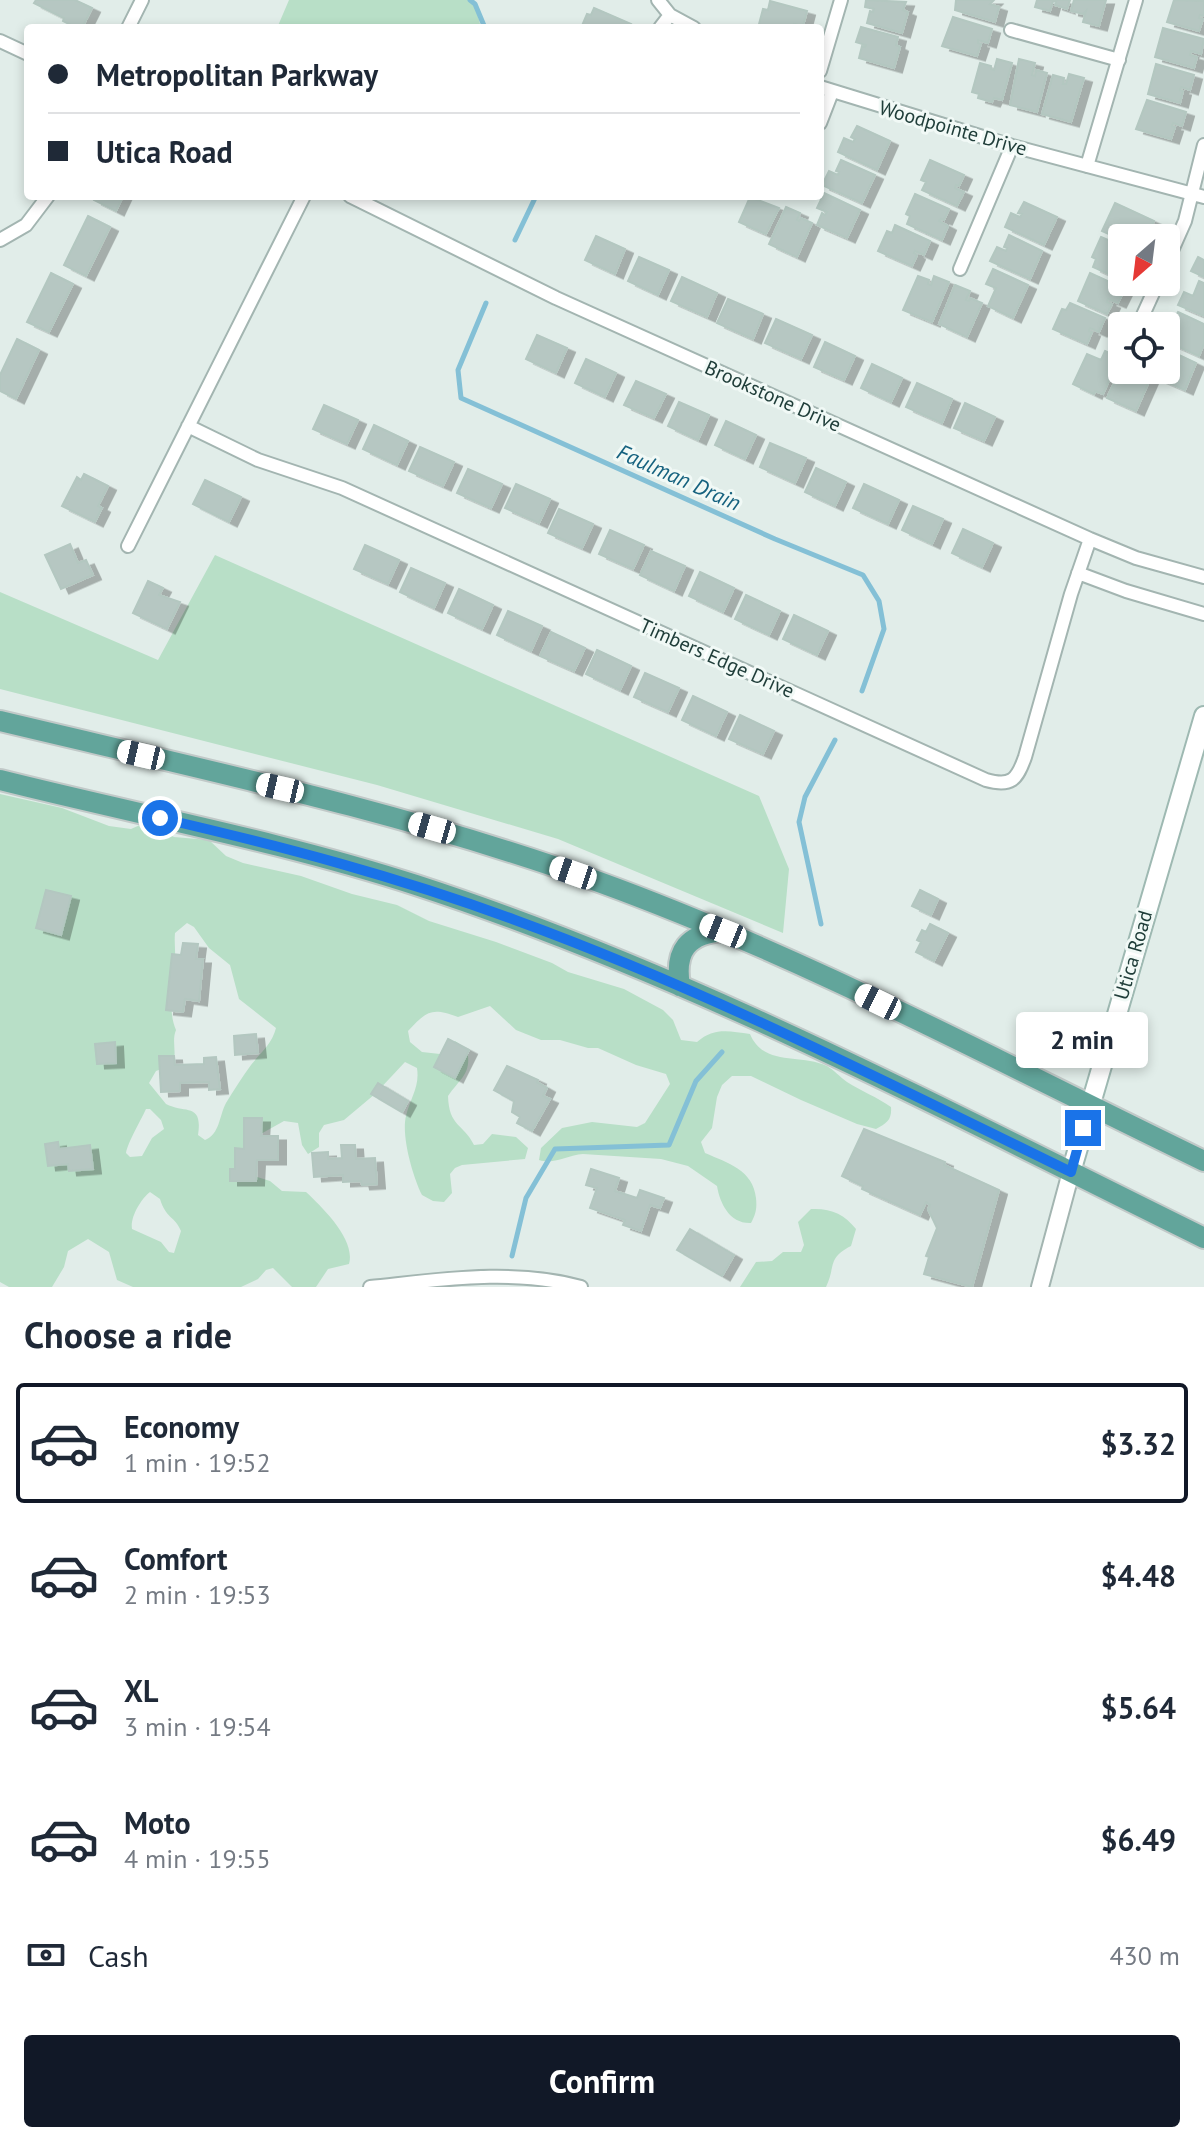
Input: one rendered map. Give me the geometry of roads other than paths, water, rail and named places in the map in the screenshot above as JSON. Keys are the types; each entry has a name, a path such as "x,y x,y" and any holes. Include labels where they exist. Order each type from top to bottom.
{"main road":[{"name":"Utica Road","path":"1071,1172 1204,716"},
{"path":"0,721 280,788 456,835 597,881 723,931 829,978 1204,1161"},
{"path":"0,780 315,856 415,885 516,920 680,986 794,1037 1204,1238"},
{"path":"680,986 678,964 687,944 705,932 723,931"}],"street":[{"path":"130,24 142,0"},
{"path":"658,0 670,15 687,24"},
{"path":"824,57 841,0"},
{"path":"1087,166 1136,0"},
{"path":"663,24 670,15"},
{"path":"1011,30 1119,60"},
{"path":"0,41 24,52"},
{"name":"Woodpointe Drive","path":"826,90 1012,146 1204,197"},
{"path":"1180,232 1204,145"},
{"path":"960,269 1012,146"},
{"path":"0,240 26,225 45,200"},
{"path":"128,546 302,200"},
{"name":"Brookstone Drive","path":"358,200 556,298 1090,539 1136,558 1204,577"},
{"name":"Timbers Edge Drive","path":"188,426 258,460 353,493 1000,784 1010,782 1022,765 1090,539"},
{"path":"1078,573 1204,614"},
{"name":"Utica Road","path":"1040,1287 1071,1172"},
{"path":"370,1287 505,1277 540,1279 581,1287"}],"waterway":[{"name":"Faulman Drain","path":"470,0 475,4 483,24"},
{"name":"Faulman Drain","path":"515,240 534,200"},
{"name":"Faulman Drain","path":"486,303 458,370 461,398 775,539 863,575 879,601 884,629 862,691"},
{"name":"Faulman Drain","path":"821,924 799,822 805,797 835,740"},
{"name":"Faulman Drain","path":"512,1256 526,1198 555,1149 669,1145 696,1081 722,1052"}]}
